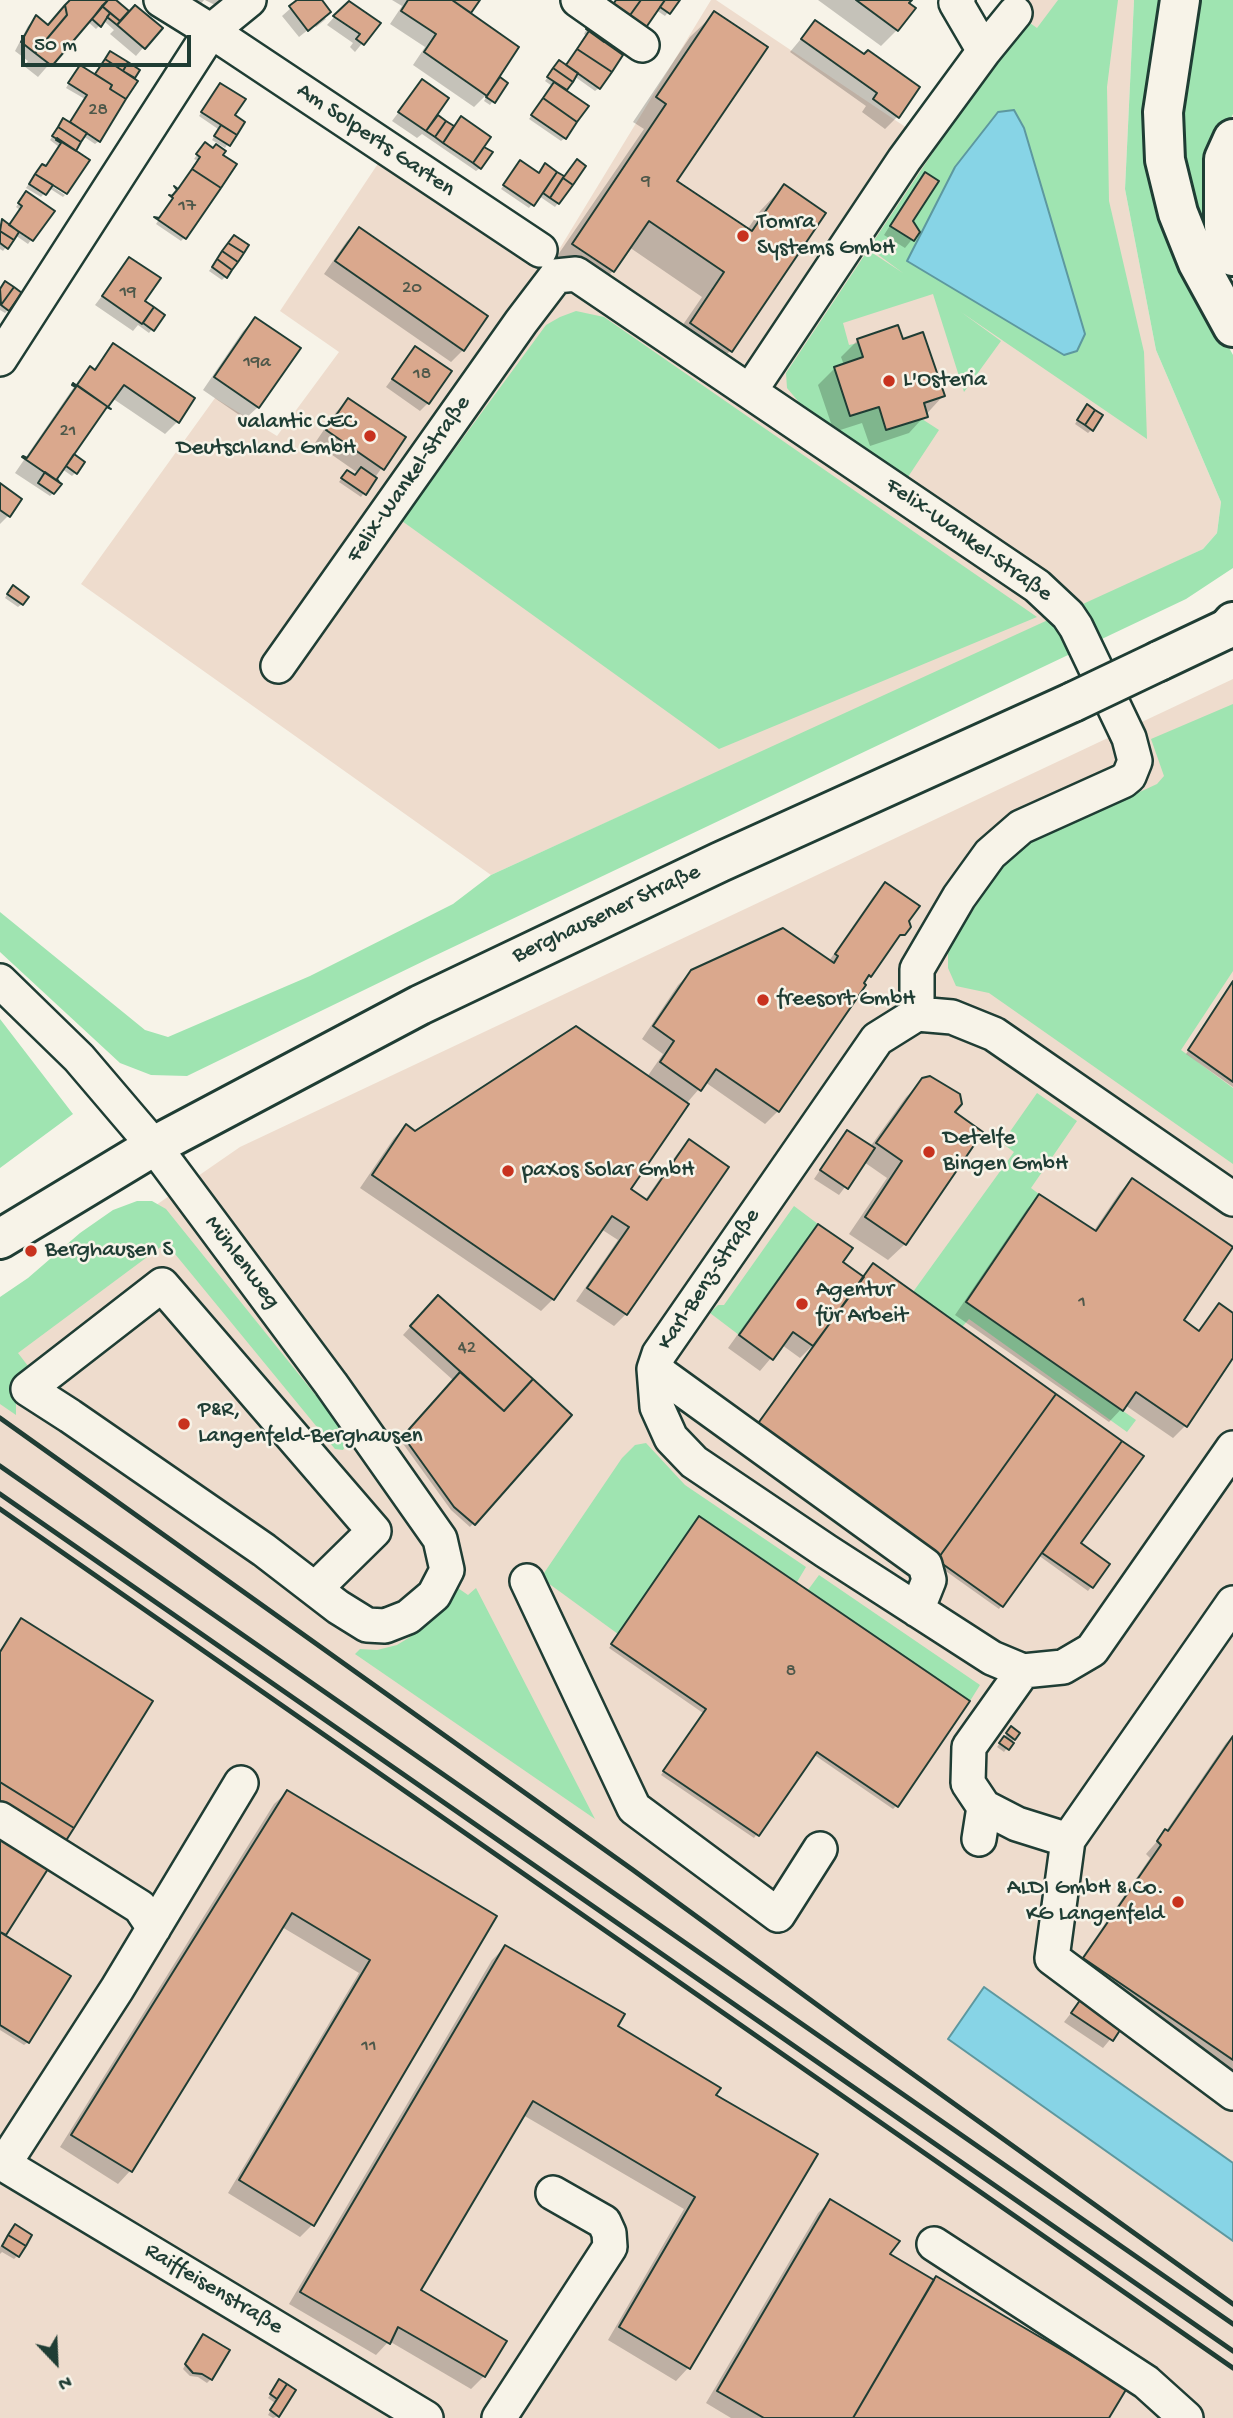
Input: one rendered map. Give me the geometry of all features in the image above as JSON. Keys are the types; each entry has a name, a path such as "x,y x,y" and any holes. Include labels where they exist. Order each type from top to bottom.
{"main road":[{"path":"1180,0 1163,112 1165,160 1178,213 1198,262 1233,327"},
{"path":"1233,139 1224,159 1223,226 1233,256"},
{"name":"Berghausener Straße","path":"0,1239 154,1146 420,1004 720,862 1073,702 1232,626"}],"street":[{"name":"Am Solperts Garten","path":"161,0 540,250"},
{"path":"0,359 211,31 249,0"},
{"path":"578,0 642,45"},
{"path":"958,0 956,3 984,51"},
{"path":"750,391 904,160 1015,13"},
{"name":"Felix-Wankel-Straße","path":"278,666 521,322 556,276 576,274 750,391 924,500 1037,586 1076,626 1129,738 1135,761 1133,770 1123,781 1021,827 990,854 959,897 918,969 917,1013"},
{"name":"Mühlenweg","path":"0,981 79,1058 154,1146 331,1384 440,1539 447,1570 434,1595 408,1617 386,1626 367,1625 338,1607 316,1588"},
{"path":"917,1013 952,1017 994,1034 1233,1199"},
{"name":"Karl-Benz-Straße","path":"917,1013 877,1039 659,1354 654,1369 657,1407 671,1438 694,1462 917,1610 992,1658 1023,1671 1063,1667 1092,1650 1233,1448"},
{"path":"162,1285 374,1531 316,1588 111,1443 28,1389 162,1285"},
{"path":"654,1369 925,1565 929,1580 917,1610"},
{"path":"527,1581 634,1808 778,1915 820,1849"},
{"path":"1233,1603 1068,1840 1052,1958 1233,2093"},
{"path":"1023,1671 969,1747 968,1783 984,1807 1017,1824 1068,1840"},
{"path":"2,2163 154,1928 241,1783"},
{"path":"979,1839 984,1807"},
{"path":"0,1819 140,1907 154,1928"},
{"name":"Raiffeisenstraße","path":"2,2163 426,2418"},
{"path":"499,2418 610,2247 609,2233 604,2222 553,2193"},
{"path":"934,2244 1146,2382 1186,2418"}],"shaded area":[{"path":"711,0 716,0 910,130 1006,0 1134,0 1125,189 1156,350 1221,502 1217,533 1203,549 1109,594 491,875 81,584 215,398 277,436 339,352 280,311 391,144 560,248"},
{"path":"1233,679 1233,2418 0,2418 0,1317 26,1295 240,1147"}],"green space":[{"path":"1058,0 1118,0 1107,87 1109,201 1144,352 1147,439 961,312 1001,341 964,392 933,294 843,323 849,345 858,343 863,357 834,367 850,416 879,407 886,430 922,419 939,430 906,480 803,407 787,388 786,373 868,250 903,273 869,248 1023,18 1037,28"},
{"path":"1134,0 1162,0 1181,261 1233,355 1233,568 1186,599 187,1076 151,1075 120,1063 0,952 0,912 145,1030 168,1037 310,976 453,904 491,875 1203,549 1217,533 1221,502 1156,350 1125,189"},
{"path":"1187,0 1233,0 1233,114 1226,130 1222,254 1233,287 1233,299 1176,168"},
{"path":"576,311 604,317 1037,617 719,749 402,521 546,325"},
{"path":"1233,704 1233,971 1181,1050 1233,1088 1233,1164 989,993 956,986 948,968 948,948 1003,865 1025,845 1157,784 1164,776 1151,739"},
{"path":"0,1019 73,1114 0,1168"},
{"path":"1037,1093 1077,1121 1031,1188 1039,1194 966,1302 1136,1420 1127,1432 969,1319 962,1327 913,1292 1014,1152 1002,1143"},
{"path":"137,1201 152,1201 166,1209 350,1438 343,1450 335,1449 166,1243 18,1353 28,1366 16,1383 16,1415 0,1404 0,1297 28,1278 80,1233 113,1210"},
{"path":"794,1206 818,1224 739,1335 710,1313 718,1305 724,1305"},
{"path":"646,1443 685,1485 806,1567 797,1582 699,1516 618,1634 548,1583 540,1583 542,1576 622,1458 635,1445"},
{"path":"819,1575 980,1685 970,1701 808,1590"},
{"path":"455,1586 468,1595 476,1588 595,1819 355,1654 360,1649 377,1650 397,1645 410,1637"}],"water":[{"path":"1014,110 1024,128 1085,334 1077,351 1064,355 907,261 955,167 998,112"},
{"path":"984,1987 1233,2163 1233,2241 948,2039"}],"building":[{"path":"70,0 108,0 52,66 35,53 67,15 65,5"},
{"path":"108,0 116,0 129,11 120,21 102,6"},
{"path":"297,0 322,0 331,12 308,31 289,6"},
{"path":"408,0 452,0 519,47 487,96 424,52 436,34 401,11"},
{"path":"452,0 480,0 471,13"},
{"path":"616,0 641,0 628,18 612,6"},
{"path":"641,0 665,0 645,29 628,18"},
{"path":"665,0 680,0 670,14 660,7"},
{"path":"856,0 912,0 909,3 916,8 898,31"},
{"path":"349,1 381,23 364,45 356,39 360,34 333,16"},
{"path":"65,5 67,15 35,53 21,42 36,15 48,25"},
{"path":"135,5 163,28 145,49 117,25"},
{"path":"102,6 110,13 101,27 92,19"},
{"path":"714,11 768,47 677,181 752,231 784,184 826,213 732,352 690,323 724,272 649,221 614,272 572,244 666,104 656,97"},
{"path":"110,13 120,21 117,25 107,17"},
{"path":"815,20 864,54 868,50 920,87 899,118 873,99 877,93 801,39"},
{"path":"591,21 609,34 604,42 586,29"},
{"path":"589,31 623,55 612,72 577,49"},
{"path":"577,49 612,72 600,89 566,65"},
{"path":"110,51 128,62 123,71 105,59"},
{"path":"105,59 138,81 126,99 110,89 112,85 95,74"},
{"path":"559,60 578,73 573,82 553,68"},
{"path":"128,62 140,70 135,78 123,71"},
{"path":"80,65 112,85 110,89 126,99 100,142 70,122 87,95 68,83"},
{"path":"553,68 573,82 567,90 547,77"},
{"path":"500,77 508,83 495,103 486,97"},
{"path":"422,79 449,98 426,131 398,112"},
{"path":"554,82 589,106 577,122 543,98"},
{"path":"220,83 246,99 235,115 245,122 237,135 201,112"},
{"path":"543,98 577,122 566,139 531,115"},
{"path":"438,115 446,121 435,137 426,131"},
{"path":"461,116 491,137 473,163 443,143"},
{"path":"63,118 87,133 81,142 58,127"},
{"path":"446,121 454,126 443,143 435,137"},
{"path":"221,125 237,135 230,146 214,136"},
{"path":"58,127 81,142 76,151 52,136"},
{"path":"57,138 90,160 67,194 35,174 42,164 46,166 61,143"},
{"path":"205,142 213,148 216,144 226,151 223,155 237,164 221,188 192,169 200,157 196,154"},
{"path":"484,147 493,152 481,169 473,163"},
{"path":"577,159 586,166 573,185 563,178"},
{"path":"520,160 539,173 545,163 557,172 534,206 503,185"},
{"path":"192,169 221,188 186,239 154,217 159,218 173,198 169,195 172,196 177,190 174,186 178,189"},
{"path":"557,172 564,176 550,198 543,193"},
{"path":"925,172 939,181 913,221 920,232 914,241 890,226"},
{"path":"35,174 53,185 46,195 29,184"},
{"path":"563,178 573,185 559,204 550,198"},
{"path":"26,191 55,211 33,241 9,225 22,206 18,203"},
{"path":"2,219 19,232 14,240 0,231"},
{"path":"359,227 488,316 464,351 335,261"},
{"path":"0,231 14,240 8,249 0,243"},
{"path":"234,235 249,245 244,253 228,243"},
{"path":"228,243 244,253 238,262 222,251"},
{"path":"222,251 238,262 232,270 217,259"},
{"path":"129,257 161,278 145,301 154,307 142,324 102,296"},
{"path":"217,259 232,270 227,278 212,267"},
{"path":"5,281 14,287 1,305 0,289"},
{"path":"14,287 22,293 9,311 1,305"},
{"path":"154,307 165,315 154,331 143,323"},
{"path":"255,317 301,348 259,408 214,377"},
{"name":"L'Osteria","path":"898,325 903,339 923,332 945,396 924,403 928,417 886,430 879,407 850,416 834,367 863,357 857,339"},
{"path":"113,343 195,398 179,423 124,385 108,407 77,385 90,366 95,370"},
{"path":"415,346 452,371 429,404 392,379"},
{"path":"73,383 111,409 107,407 57,479 60,483 22,457 27,458 76,387"},
{"path":"348,398 406,437 384,470 326,430"},
{"path":"1087,404 1095,410 1085,425 1077,420"},
{"path":"1095,410 1103,415 1093,431 1085,425"},
{"path":"74,454 85,462 77,474 66,466"},
{"path":"361,467 377,478 366,495 341,478 347,470 355,475"},
{"path":"45,472 62,484 54,494 38,483"},
{"path":"0,483 22,499 10,517 0,510"},
{"path":"13,585 29,597 23,605 7,594"},
{"name":"freesort GmbH","path":"885,882 920,906 909,921 911,927 905,935 900,935 871,977 869,975 864,983 866,985 779,1112 716,1069 701,1091 660,1062 674,1041 653,1026 691,970 783,928 834,963 838,956 835,954"},
{"path":"1233,981 1233,1082 1188,1050"},
{"name":"paXos Solar GmbH","path":"576,1026 689,1104 631,1189 647,1200 689,1139 729,1167 627,1315 587,1288 629,1227 612,1216 554,1300 372,1175 406,1124 415,1131"},
{"name":"Detelfe Bingen GmbH","path":"930,1076 960,1094 962,1104 955,1112 983,1132 906,1245 865,1217 902,1161 876,1143 922,1078"},
{"path":"847,1130 875,1148 848,1189 820,1170"},
{"path":"1132,1178 1233,1247 1184,1320 1199,1331 1219,1303 1233,1313 1233,1358 1187,1427 1136,1392 1123,1411 966,1302 1039,1194 1096,1231"},
{"name":"Agentur für Arbeit","path":"818,1224 853,1248 843,1262 864,1277 813,1346 793,1332 773,1360 739,1335"},
{"path":"873,1263 1056,1394 937,1560 754,1429"},
{"path":"438,1295 533,1379 504,1411 410,1326"},
{"path":"460,1372 504,1411 533,1379 572,1415 475,1525 454,1507 403,1436"},
{"path":"1056,1394 1122,1441 1003,1607 937,1560"},
{"path":"1122,1441 1144,1456 1081,1543 1110,1564 1093,1588 1042,1553"},
{"path":"699,1516 970,1701 898,1807 817,1752 759,1836 663,1771 706,1709 611,1644"},
{"path":"21,1618 153,1701 74,1828 0,1782 0,1652"},
{"path":"1011,1726 1020,1733 1015,1740 1006,1733"},
{"path":"1004,1736 1014,1743 1009,1750 999,1743"},
{"name":"ALDI GmbH & Co. KG Langenfeld","path":"1233,1736 1233,2060 1083,1958 1161,1845 1157,1841 1165,1829 1168,1831"},
{"path":"0,1782 74,1828 6,1935 0,1932"},
{"path":"287,1790 497,1916 314,2226 239,2180 370,1960 292,1913 132,2172 71,2135"},
{"path":"0,1932 71,1976 29,2043 0,2025"},
{"path":"505,1945 625,2014 618,2026 721,2088 716,2095 818,2154 690,2369 619,2327 695,2197 533,2101 421,2290 507,2341 485,2377 398,2327 390,2344 300,2292"},
{"path":"1083,1996 1124,2024 1113,2041 1071,2013"},
{"path":"830,2199 900,2241 890,2254 934,2280 853,2418 764,2418 717,2391"},
{"path":"15,2224 32,2235 26,2246 8,2235"},
{"path":"8,2235 26,2246 19,2257 2,2246"},
{"path":"936,2276 1127,2388 1109,2418 853,2418"},
{"path":"203,2334 230,2350 212,2380 202,2374 193,2373 185,2364"},
{"path":"279,2379 287,2384 277,2399 270,2394"},
{"path":"287,2384 296,2390 279,2417 270,2410"}],"railway":[{"path":"0,1418 633,1870 1233,2304"},
{"path":"0,1466 1233,2324"},
{"path":"0,1494 1233,2351"},
{"path":"0,1509 1233,2368"}],"place":[{"name":"Tomra Systems GmbH","path":"743,236"},
{"name":"L'Osteria","path":"889,381"},
{"name":"valantic CEC Deutschland GmbH","path":"370,436"},
{"name":"freesort GmbH","path":"763,1000"},
{"name":"Detelfe Bingen GmbH","path":"929,1152"},
{"name":"paXos Solar GmbH","path":"508,1171"},
{"name":"Berghausen S","path":"31,1251"},
{"name":"Agentur für Arbeit","path":"802,1304"},
{"name":"P&R, Langenfeld-Berghausen","path":"184,1424"},
{"name":"ALDI GmbH & Co. KG Langenfeld","path":"1178,1902"}]}
